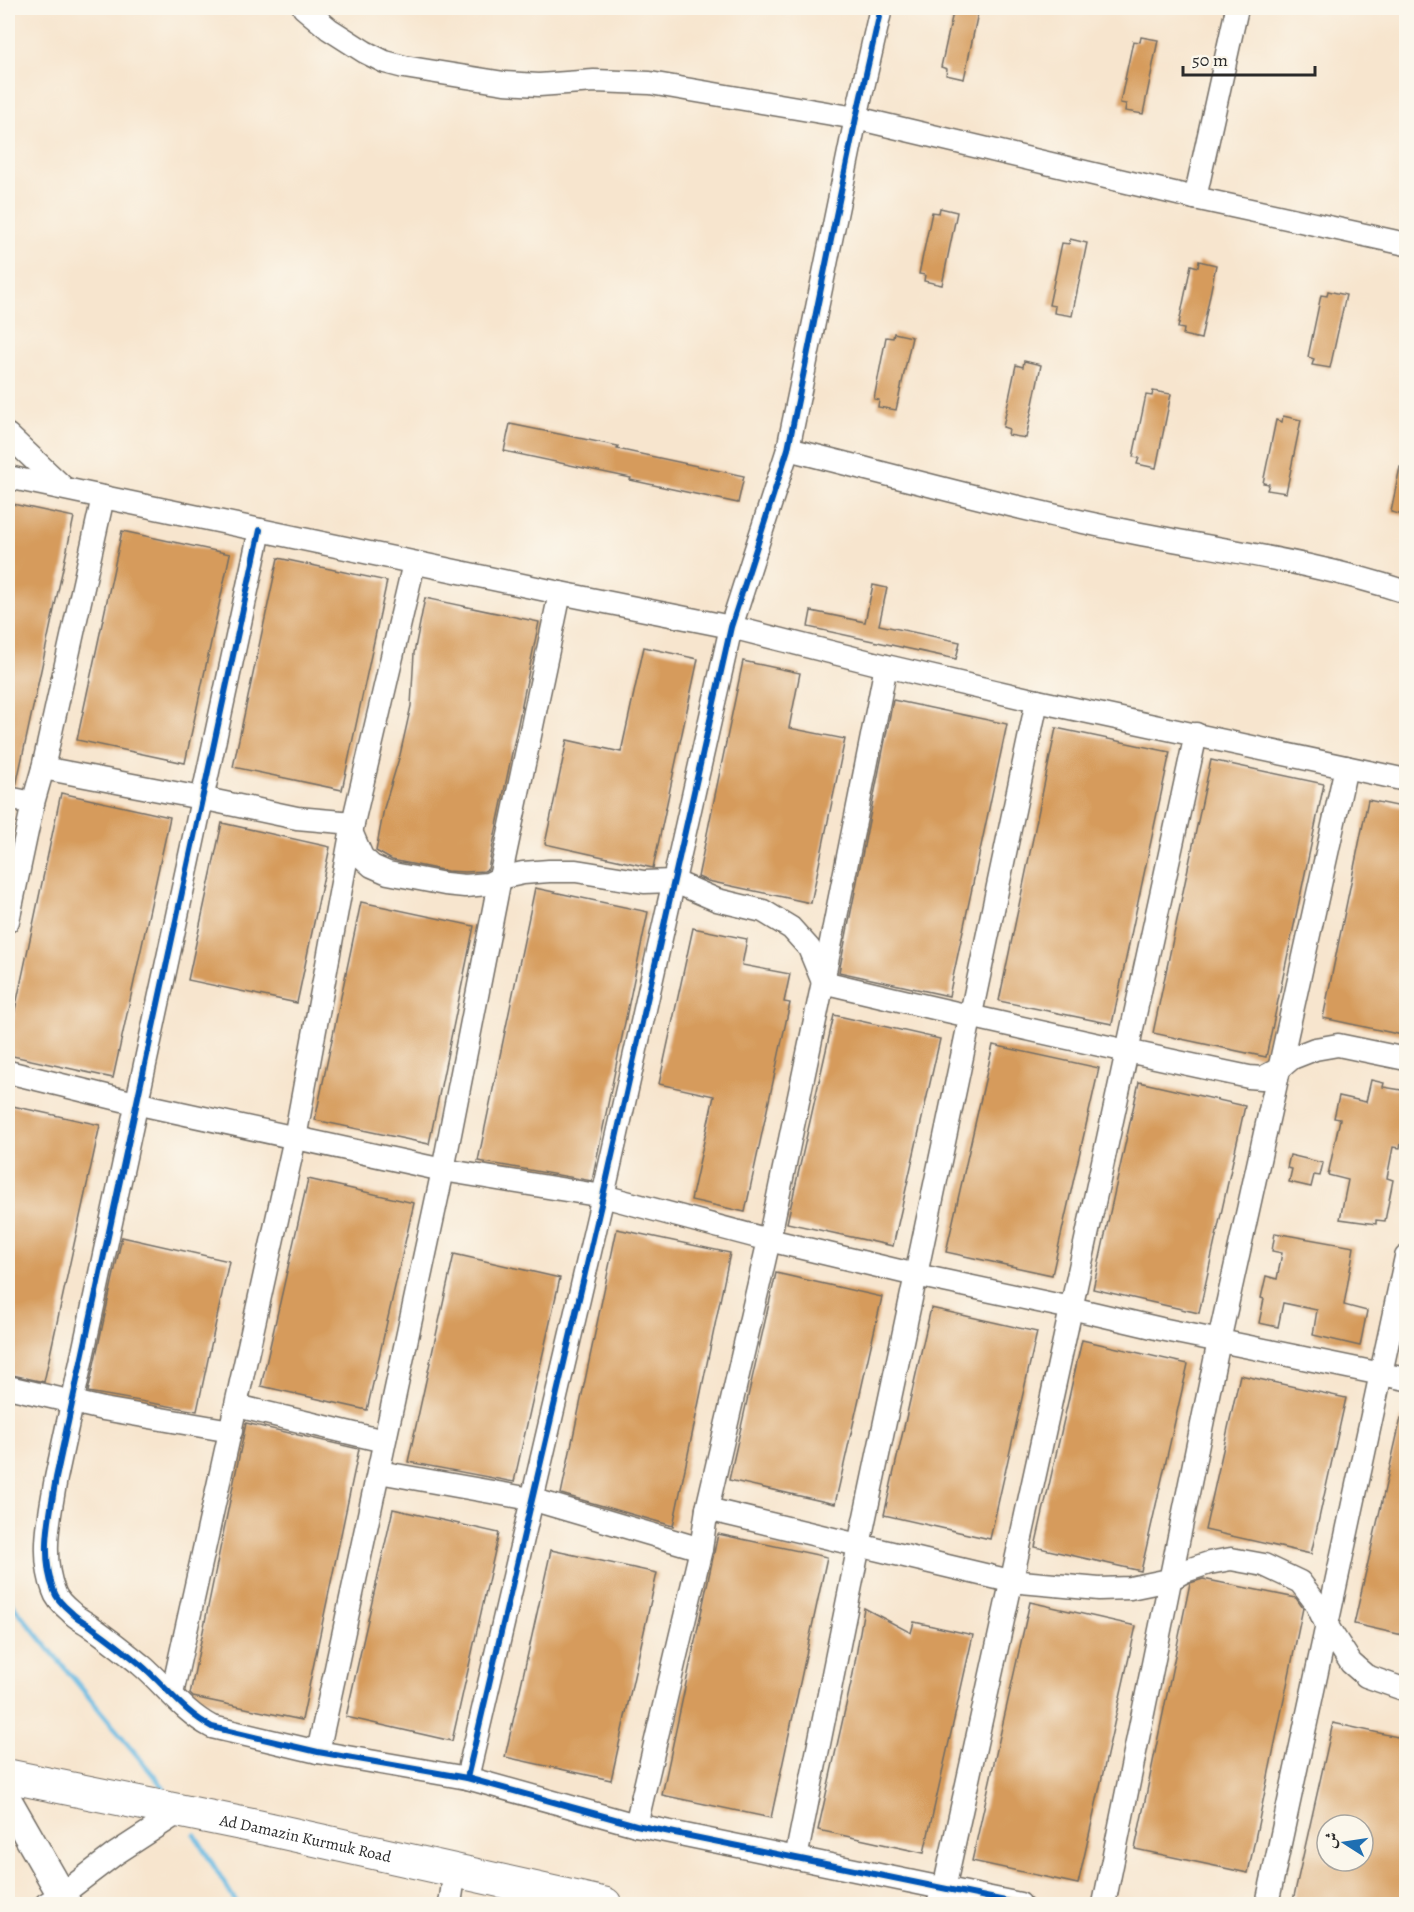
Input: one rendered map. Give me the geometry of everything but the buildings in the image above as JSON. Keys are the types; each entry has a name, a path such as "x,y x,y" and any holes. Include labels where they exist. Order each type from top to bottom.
{"highway":[{"name":"Ad Damazin Kurmuk Road","path":"8,1776 455,1870 605,1905"}],"main road":[{"path":"8,1801 58,1901"}],"street":[{"path":"304,8 329,29 364,52 385,62 404,67 527,85 594,81 650,83 856,118 1195,198 1407,244"},
{"path":"466,1778 603,1196 731,627 788,449 881,8"},
{"path":"1195,198 1237,8"},
{"path":"8,435 65,489"},
{"path":"788,449 1136,533 1223,548 1319,569 1407,592"},
{"path":"8,477 731,627 886,666 1407,780"},
{"path":"8,921 104,497"},
{"path":"260,530 72,1402 49,1524 48,1568 54,1594 72,1614 93,1627 140,1665 188,1712 212,1727 318,1752 466,1778 636,1825 796,1858 941,1897 1020,1905"},
{"path":"172,1694 295,1138 352,829 414,563"},
{"path":"318,1752 443,1170 500,878 560,593"},
{"path":"636,1825 701,1549 707,1509 768,1240 823,982 886,666"},
{"path":"796,1858 859,1545 1037,700"},
{"path":"941,1897 1129,1052 1196,734"},
{"path":"1104,1905 1219,1341 1346,767"},
{"path":"43,768 352,829"},
{"path":"8,798 33,803"},
{"path":"352,829 362,857 372,866 388,873 445,884 465,886 488,884 500,878 524,873 576,871 644,882 674,880 717,900 763,911 791,927 809,948 823,982"},
{"path":"823,982 969,1017 1249,1077 1262,1077 1279,1069 1292,1058 1315,1049 1338,1045 1407,1059"},
{"path":"8,1071 135,1103 443,1170 603,1196 768,1240 916,1275 1407,1379"},
{"path":"1266,1905 1407,1257"},
{"path":"8,1387 72,1402 231,1431"},
{"path":"237,1406 384,1441"},
{"path":"379,1472 531,1499 701,1549"},
{"path":"707,1509 1010,1581 1099,1589 1130,1588 1169,1580 1185,1571 1231,1559 1264,1565 1300,1582 1316,1603 1327,1626 1351,1663 1366,1676 1407,1690"},
{"path":"58,1901 115,1854 180,1811"},
{"path":"450,1905 455,1870"}],"waterway":[{"path":"8,1597 164,1788"},
{"path":"195,1835 237,1904"}],"cycle path":[{"path":"467,1778 603,1196 731,627 788,449 881,8"},
{"path":"260,530 56,1478 47,1549 50,1578 55,1594 73,1614 140,1664 192,1714 212,1727 318,1752 467,1778 636,1825 1020,1904"}]}
